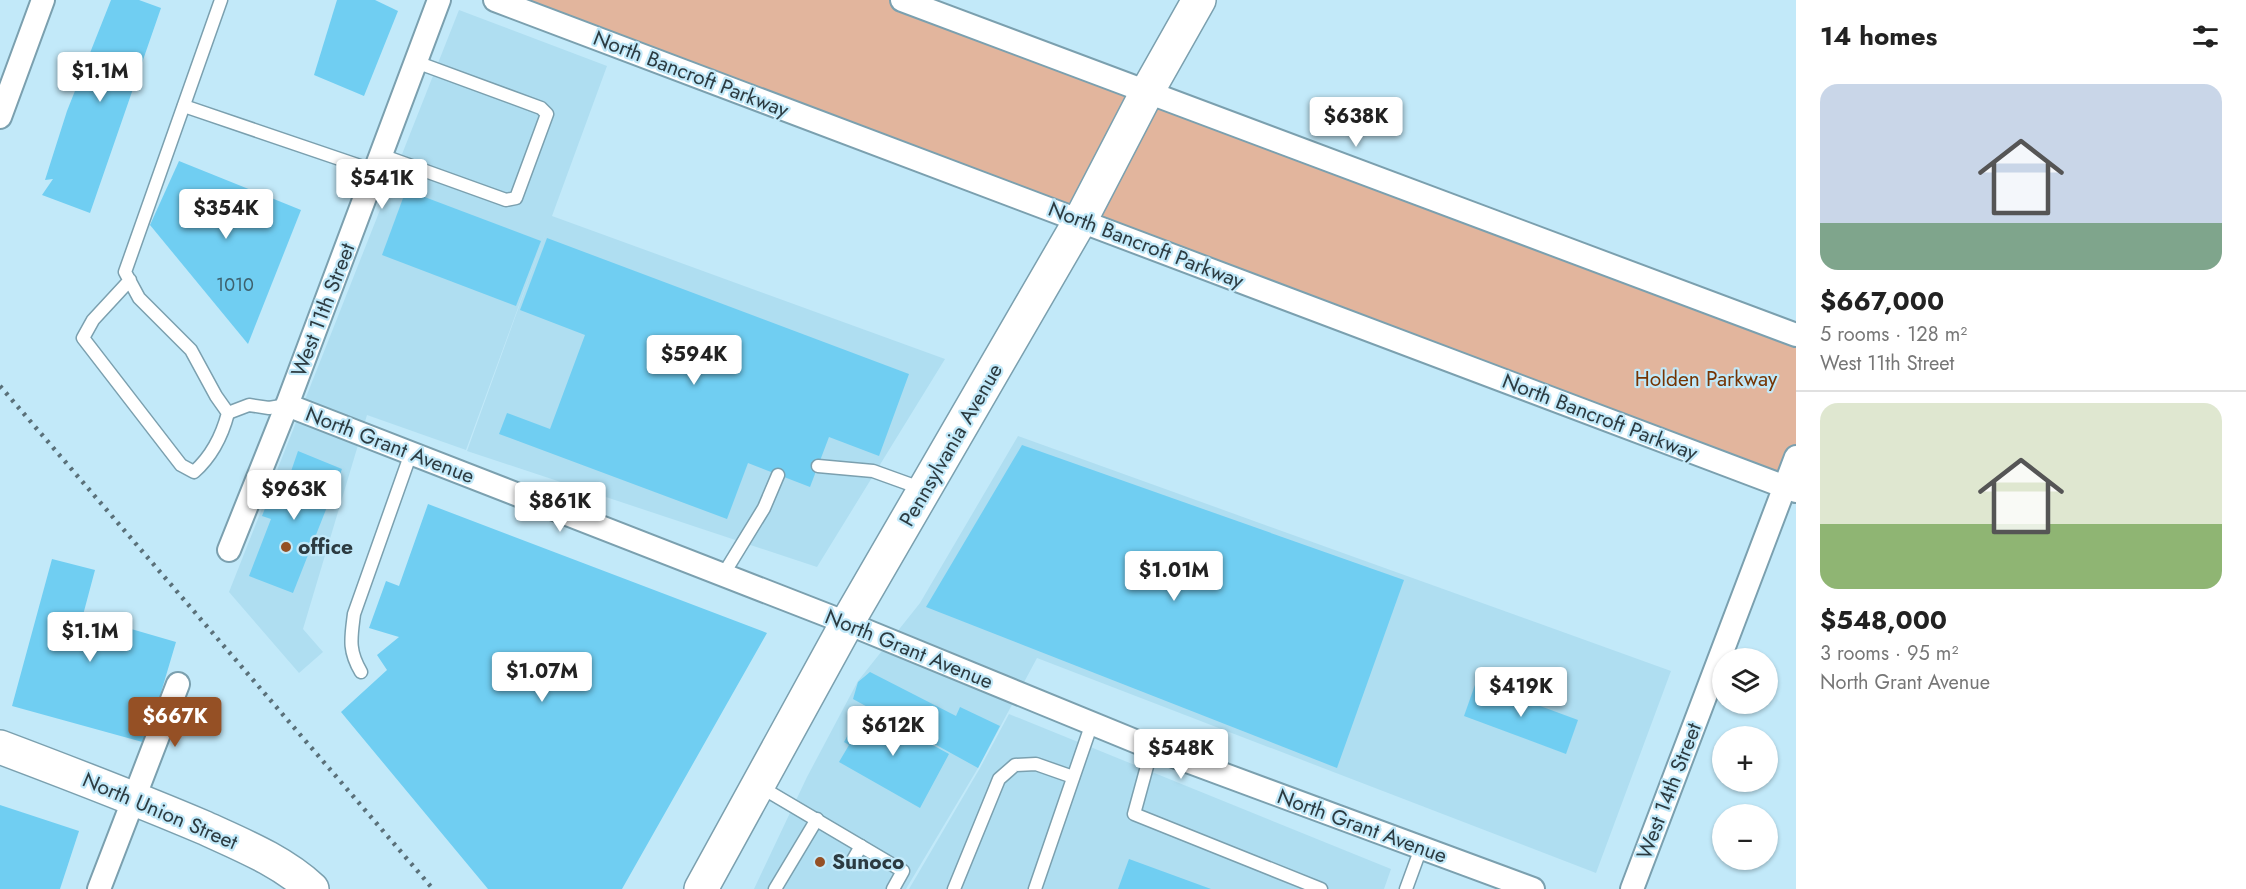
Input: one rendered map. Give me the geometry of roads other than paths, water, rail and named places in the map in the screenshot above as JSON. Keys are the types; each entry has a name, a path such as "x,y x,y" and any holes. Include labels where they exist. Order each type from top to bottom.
{"main road":[{"name":"Pennsylvania Avenue","path":"701,889 847,623 1080,221 1147,92 1199,0"},
{"name":"North Union Street","path":"0,747 134,797 254,851 287,869 312,889"}],"street":[{"path":"0,117 43,0"},
{"name":"West 11th Street","path":"229,550 287,405 439,0"},
{"name":"North Bancroft Parkway","path":"495,0 1790,489"},
{"path":"902,0 1796,335"},
{"name":"North Grant Avenue","path":"287,405 847,623 1152,748 1533,889"},
{"name":"West 14th Street","path":"1632,889 1790,489 1796,457"},
{"path":"99,889 178,684"}],"lane":[{"path":"130,280 93,320 83,338 181,465 194,472 207,461 224,429 228,413 191,350 139,298 130,280 125,272 221,0"},
{"path":"184,106 506,200 516,198 547,114 541,108 416,62"},
{"path":"228,413 249,405 269,408 287,405"},
{"path":"361,672 352,658 351,638 354,614 411,453"},
{"path":"818,466 873,471 925,490"},
{"path":"723,575 764,508 778,475"},
{"path":"1035,889 1092,723"},
{"path":"1152,748 1134,814 1321,889"},
{"path":"954,889 999,778 1015,765 1036,764 1073,777"},
{"path":"758,785 903,871 893,889"},
{"path":"775,889 817,819"},
{"path":"853,860 861,846"},
{"path":"1406,889 1421,848"}],"railway":[{"path":"0,386 433,889"}],"place":[{"name":"office","path":"286,547"},
{"name":"Sunoco","path":"820,862"}],"park label":[{"name":"Holden Parkway","path":"1706,379"}]}
